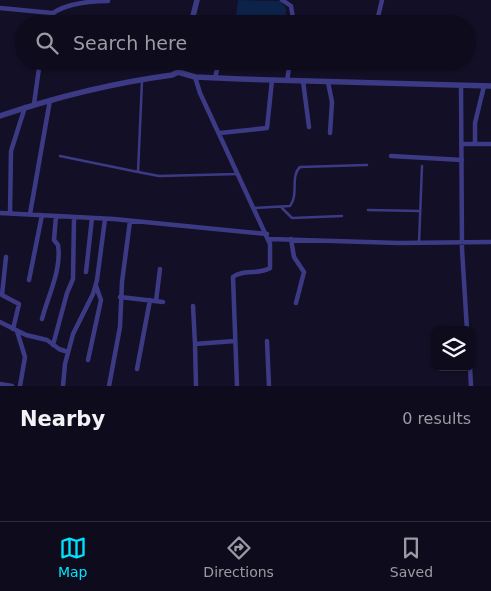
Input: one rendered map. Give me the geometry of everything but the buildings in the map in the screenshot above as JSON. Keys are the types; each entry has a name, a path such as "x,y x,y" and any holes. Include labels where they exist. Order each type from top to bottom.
{"street":[{"path":"193,15 196,0"},
{"path":"282,0 291,6 292,15"},
{"path":"0,8 52,13 80,2 108,1"},
{"path":"378,15 381,2"},
{"path":"34,104 39,70"},
{"path":"215,78 216,70"},
{"path":"287,81 289,70"},
{"path":"0,116 34,104 120,82 178,72 195,77 215,78 491,86"},
{"path":"195,77 200,93 268,236 271,251 270,268 260,272 238,274 233,277 237,386"},
{"path":"220,134 267,128 272,80"},
{"path":"303,81 309,127"},
{"path":"328,82 332,102 330,134"},
{"path":"461,86 462,243 467,326"},
{"path":"475,144 476,124 484,86"},
{"path":"30,214 50,100"},
{"path":"10,213 11,151 25,107"},
{"path":"462,144 491,144"},
{"path":"391,156 462,160"},
{"path":"0,213 130,221 292,239 419,243 491,242"},
{"path":"29,280 42,215"},
{"path":"42,319 55,278 58,255 58,245 54,240 56,216"},
{"path":"53,345 66,293 73,279 74,217"},
{"path":"86,272 92,218"},
{"path":"63,386 68,352 73,334 96,286 104,240 105,219"},
{"path":"109,386 120,327 120,297 130,221"},
{"path":"292,239 294,257 304,272 296,303"},
{"path":"6,258 2,294 19,304 15,330 25,357 20,386"},
{"path":"137,369 160,269"},
{"path":"88,360 101,300 96,286"},
{"path":"120,297 163,302"},
{"path":"193,306 196,386"},
{"path":"0,322 68,352"},
{"path":"267,340 269,386"},
{"path":"195,344 235,341"},
{"path":"470,371 471,386"},
{"path":"0,384 12,386"}],"lane":[{"path":"138,172 142,79"},
{"path":"60,156 159,176 238,174"},
{"path":"254,208 282,208 290,206 294,201 296,171 300,167 367,166"},
{"path":"419,243 422,166"},
{"path":"282,208 292,218 342,216"},
{"path":"368,210 420,211"}],"water":[{"path":"238,0 280,1 286,8 286,15 236,15"}]}
